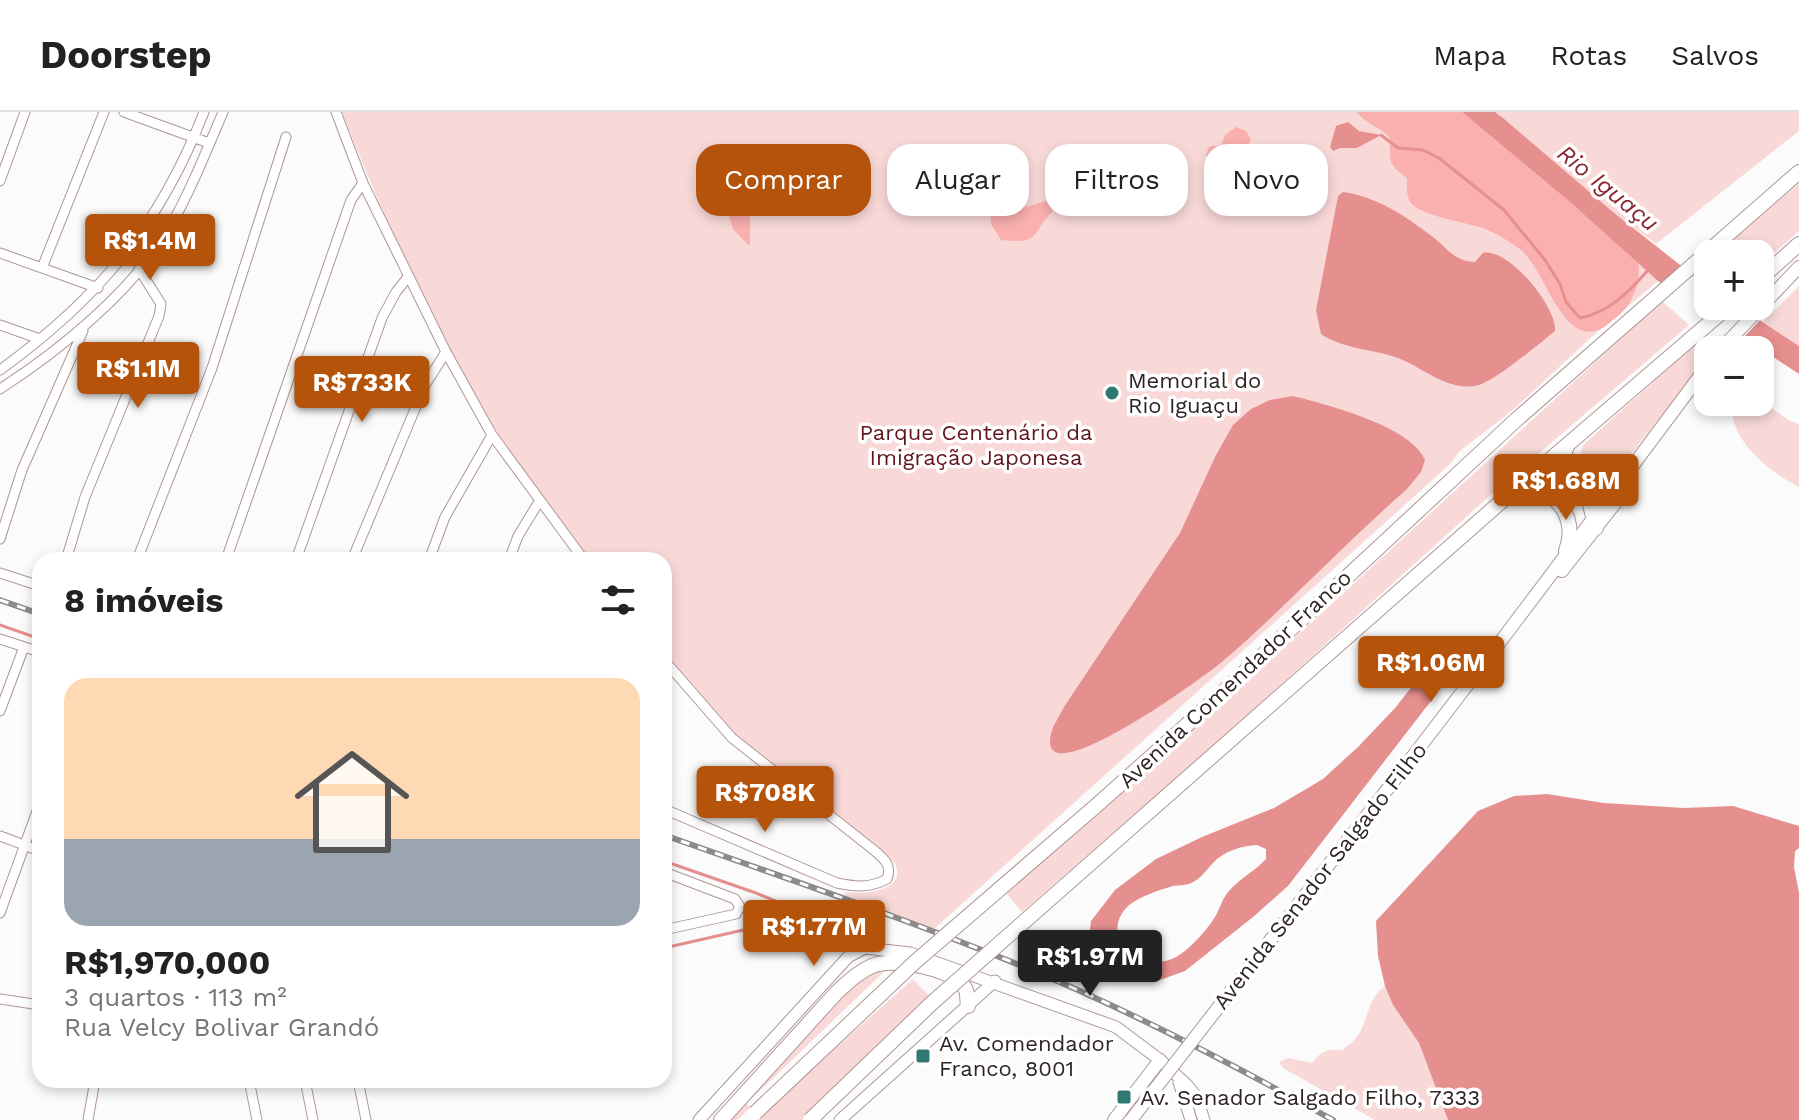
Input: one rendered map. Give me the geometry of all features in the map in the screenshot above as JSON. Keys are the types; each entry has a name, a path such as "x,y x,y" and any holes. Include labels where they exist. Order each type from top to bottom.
{"highway":[{"name":"Avenida Comendador Franco","path":"751,1116 915,962 1208,706 1507,429 1799,172"},
{"path":"1774,266 1799,244"},
{"name":"Avenida Comendador Franco","path":"810,1120 933,1002 1568,443 1713,320"},
{"path":"1568,443 1562,459 1564,475 1573,489 1588,497 1612,495"},
{"path":"1503,500 1518,492 1536,491 1559,502 1571,525 1566,551"},
{"path":"1588,497 1595,522"},
{"path":"721,1120 837,992 854,975 875,964 897,962 953,977 965,987 974,1001"}],"main road":[{"path":"1733,336 1799,267"},
{"name":"Avenida Senador Salgado Filho","path":"1539,594 1552,583 1694,384"},
{"name":"Avenida Senador Salgado Filho","path":"1131,1120 1539,594 1566,551 1626,489 1638,459"},
{"path":"1114,1120 1160,1060"}],"street":[{"path":"0,181 25,112"},
{"path":"42,268 104,112"},
{"path":"124,112 209,143"},
{"path":"0,370 98,288 159,206 195,137 204,112"},
{"path":"0,389 84,327 139,269 168,231 223,112"},
{"path":"336,112 363,183 446,352 492,435 578,552"},
{"path":"140,552 212,368 286,137"},
{"path":"229,552 351,200 363,183"},
{"path":"0,253 98,288"},
{"path":"68,552 85,497 159,316 161,304 139,269"},
{"path":"299,552 382,318 408,277"},
{"path":"0,325 40,339"},
{"path":"0,539 22,470 84,327"},
{"path":"355,552 425,385 446,352"},
{"path":"432,552 445,517 492,435"},
{"path":"512,552 540,500"},
{"path":"0,573 32,583"},
{"path":"0,639 32,650"},
{"path":"0,711 24,647"},
{"path":"672,669 732,738 875,851 887,862 890,871 887,879 876,885 857,888 837,883 672,812"},
{"path":"0,913 32,824"},
{"path":"0,836 32,848"},
{"path":"672,875 735,899 740,907 736,914 672,928"},
{"path":"699,1120 848,957 865,948 900,951 995,981 1116,1027 1160,1060 1196,1096 1204,1120"},
{"path":"974,1001 979,976"},
{"path":"840,1120 995,981"},
{"path":"0,999 32,1001"},
{"path":"1177,1078 1191,1120"},
{"path":"88,1120 94,1088"},
{"path":"251,1088 257,1120"},
{"path":"307,1088 313,1120"},
{"path":"360,1088 366,1120"}],"green space":[{"name":"Parque Centenário da Imigração Japonesa","path":"342,112 1462,112 1658,281 1597,332 1514,409 1460,451 1449,465 934,929 845,896 846,892 871,892 888,886 897,875 893,861 731,732 672,662 672,552 584,552 525,475 490,421 428,308"},
{"path":"1495,112 1799,112 1799,131 1656,244 1613,212"},
{"path":"1799,184 1799,231 1774,253 1774,240 1731,238"},
{"path":"1799,286 1799,346 1763,322 1774,320 1774,311"},
{"path":"1662,301 1689,325 1496,490 1232,729 1022,912 1006,893 1243,685"},
{"path":"1694,345 1694,375 1611,479 1600,480 1587,474 1579,460 1583,445"},
{"path":"1774,410 1799,424 1799,487 1775,473 1753,453 1737,430 1733,417 1774,416"},
{"path":"890,966 747,1103 750,1108 737,1120 727,1120 869,968"},
{"path":"913,979 929,996 803,1120 755,1120"},
{"path":"1385,986 1393,1005 1419,1043 1448,1120 1375,1120 1283,1068 1279,1062 1288,1058 1312,1063 1325,1052 1342,1050 1357,1037 1375,996"}],"shaded area":[{"path":"1357,112 1462,112 1638,263 1637,284 1629,304 1607,325 1592,332 1579,329 1558,307 1531,261 1519,248 1490,231 1436,216 1410,202 1407,178 1391,161 1390,138"},
{"name":"Rio Iguaçu","path":"1462,112 1495,112 1694,276 1694,305 1658,281"},
{"path":"1348,122 1359,131 1381,135 1357,148 1333,151 1330,147 1336,126"},
{"path":"1236,127 1246,131 1251,139 1249,144 1221,144 1225,135"},
{"path":"1343,192 1391,208 1462,259 1475,262 1483,253 1506,260 1540,295 1554,321 1555,331 1496,376 1479,385 1467,386 1448,383 1399,359 1346,345 1321,334 1316,310 1338,196"},
{"path":"1045,201 1045,216 1049,216 1033,236 1023,241 1001,240 991,224 990,216 1029,216 1029,206"},
{"path":"729,216 750,216 750,245 747,244 733,229"},
{"name":"Rio Iguaçu","path":"1717,320 1759,320 1799,346 1799,374 1774,358 1774,336 1741,336"},
{"path":"1293,396 1367,419 1403,437 1417,448 1425,460 1421,472 1407,489 1270,619 1212,670 1159,707 1095,743 1069,752 1053,751 1051,734 1064,707 1180,533 1233,425 1251,409 1270,400"},
{"path":"1445,651 1455,651 1459,657 1458,666 1288,886 1253,917 1185,971 1160,980 1137,977 1097,952 1089,939 1091,921 1115,890 1156,859 1274,808 1323,779 1395,708 1433,660","holes":["1257,845 1266,849 1266,859 1229,891 1207,928 1181,954 1163,962 1149,961 1137,957 1120,941 1120,918 1132,903 1161,890 1194,882 1217,859 1233,850"]},
{"path":"1547,794 1604,803 1684,808 1733,806 1799,826 1799,848 1795,851 1794,867 1799,893 1799,1120 1448,1120 1419,1043 1393,1005 1385,986 1378,956 1376,921 1478,811 1514,796"}],"pier":[{"path":"1689,266 1694,270 1694,310 1664,290"},
{"path":"1709,320 1760,320 1745,336 1733,336"}],"waterway":[{"path":"1381,135 1398,148 1423,150 1439,158 1504,210 1545,260 1560,284 1566,302 1580,318 1610,306 1649,269"},
{"path":"0,625 32,636"},
{"path":"672,864 809,915"},
{"path":"772,924 848,906"},
{"path":"672,946 761,926"}],"railway":[{"path":"0,600 32,611"},
{"path":"672,838 1034,971 1186,1041 1333,1120"}],"place":[{"name":"Memorial do Rio Iguaçu","path":"1112,393"},
{"name":"Av. Comendador Franco, 8001","path":"923,1056"},
{"name":"Av. Senador Salgado Filho, 7333","path":"1124,1097"}]}
